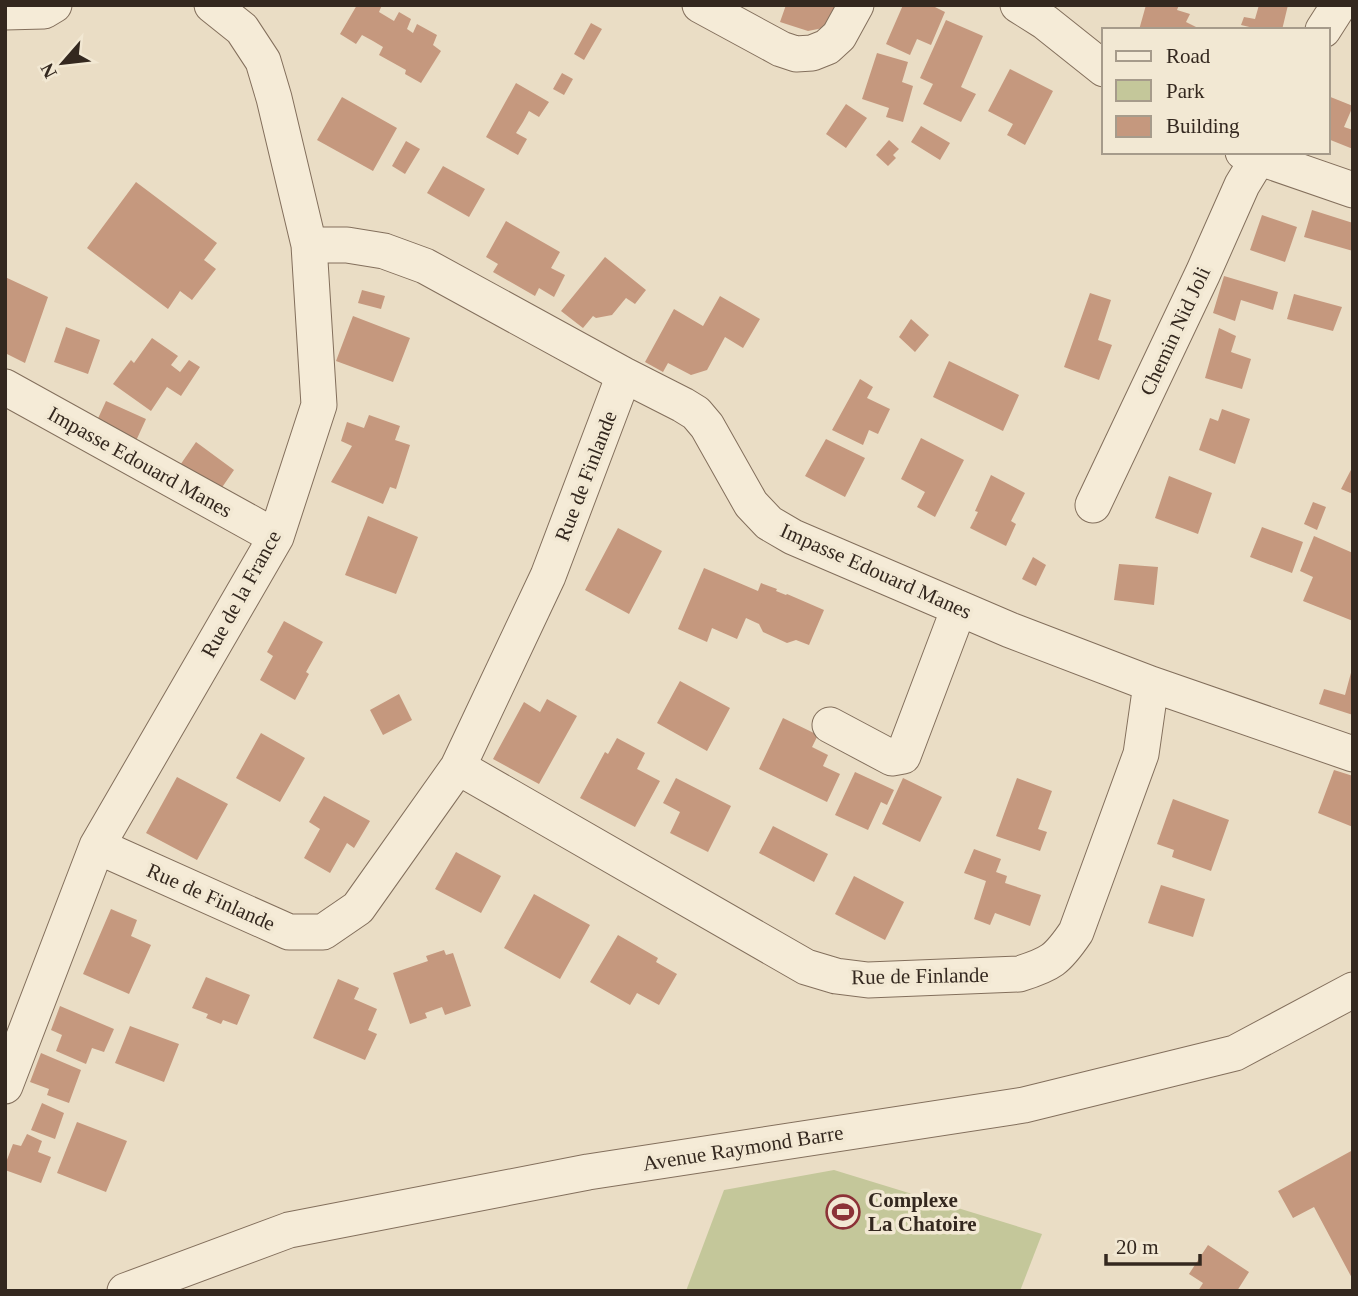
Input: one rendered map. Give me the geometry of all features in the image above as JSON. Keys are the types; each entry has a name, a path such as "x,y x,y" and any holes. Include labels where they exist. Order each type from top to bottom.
{"street":[{"path":"5,12 44,11 54,5"},
{"name":"Rue de la France","path":"5,1086 97,846 276,537 319,405 309,245 274,98 263,61 242,29 212,5"},
{"path":"700,5 781,49 796,54 812,53 828,47 839,36 856,5"},
{"path":"1018,5 1045,22 1102,67"},
{"path":"1324,28 1339,5"},
{"name":"Chemin Nid Joli","path":"1093,505 1203,273 1255,154 1353,190"},
{"name":"Impasse Edouard Manes","path":"309,245 348,245 384,251 425,266 683,405 696,413 707,426 751,504 769,523 793,537 1010,630 1150,684 1353,754"},
{"name":"Rue de Finlande","path":"97,846 289,932 323,932 358,908 458,767 548,576 624,375"},
{"name":"Impasse Edouard Manes","path":"5,387 276,537"},
{"path":"831,725 892,758 903,757 959,608"},
{"name":"Rue de Finlande","path":"458,767 806,967 836,976 868,980 1019,974 1043,967 1062,953 1076,933 1141,754 1150,684"},
{"name":"Avenue Raymond Barre","path":"125,1291 289,1230 588,1172 1051,1099 1235,1053 1353,990"}],"green space":[{"name":"Complexe La Chatoire","path":"834,1170 1042,1234 1020,1291 686,1291 724,1190"}],"building":[{"path":"357,5 382,5 379,12 394,21 399,12 411,19 407,29 413,33 417,24 437,35 433,45 441,51 421,83 405,74 406,70 379,55 383,47 362,35 356,44 340,34"},
{"path":"786,5 837,5 823,28 808,31 780,22"},
{"path":"903,5 931,5 945,12 931,45 917,39 910,55 886,44"},
{"path":"1146,5 1179,5 1177,10 1190,14 1186,22 1198,28 1140,28"},
{"path":"1259,5 1288,5 1282,28 1241,25 1244,17 1255,19"},
{"path":"946,20 983,36 961,87 976,94 961,122 923,104 933,84 920,78"},
{"path":"591,23 602,29 584,60 574,54"},
{"path":"877,53 908,62 902,82 913,86 903,122 886,117 889,108 862,99"},
{"path":"1010,69 1053,91 1025,145 1007,135 1013,124 988,111"},
{"path":"562,73 573,79 564,95 553,89"},
{"path":"516,83 549,102 539,117 529,111 516,133 527,139 518,155 486,137"},
{"path":"342,97 397,128 373,171 317,140"},
{"path":"1330,97 1353,106 1344,127 1353,130 1353,149 1330,140"},
{"path":"846,104 867,118 846,148 826,134"},
{"path":"921,126 950,143 940,160 911,142"},
{"path":"889,140 899,149 893,155 896,158 888,166 876,155"},
{"path":"406,141 420,149 405,174 392,166"},
{"path":"443,166 485,189 469,217 427,193"},
{"path":"136,182 217,243 204,260 216,269 192,300 180,291 168,309 87,248"},
{"path":"1312,210 1353,223 1353,251 1304,237"},
{"path":"1262,215 1297,227 1285,262 1250,250"},
{"path":"506,221 560,252 551,268 565,275 554,297 539,288 535,296 493,272 498,264 486,257"},
{"path":"605,257 646,290 635,304 626,298 612,315 596,318 593,316 583,328 561,311"},
{"path":"1224,276 1278,292 1273,310 1241,300 1235,321 1213,313"},
{"path":"5,277 48,297 25,363 5,353"},
{"path":"362,290 385,296 381,309 358,303"},
{"path":"1090,293 1111,300 1098,340 1112,345 1099,380 1064,367"},
{"path":"1294,294 1342,307 1333,331 1287,319"},
{"path":"720,296 760,319 743,348 725,337 707,370 691,375 668,363 663,372 645,362 674,309 703,326"},
{"path":"353,316 410,338 393,382 336,361"},
{"path":"911,319 929,335 915,352 899,337"},
{"path":"66,327 100,340 88,374 54,362"},
{"path":"1219,328 1236,336 1231,352 1251,359 1242,389 1205,378"},
{"path":"152,338 178,356 171,365 180,372 189,360 200,367 181,396 167,387 151,411 113,384 131,360 134,363"},
{"path":"949,361 1019,395 1003,431 933,397"},
{"path":"860,379 873,387 867,398 890,409 878,434 869,430 863,445 832,430"},
{"path":"106,401 146,419 135,443 95,425"},
{"path":"1222,409 1250,419 1235,464 1199,450 1210,418 1218,421"},
{"path":"369,415 400,426 395,440 410,445 396,489 390,487 383,504 331,482 352,446 341,441 347,422 364,428"},
{"path":"921,438 964,460 935,517 917,507 925,492 901,479"},
{"path":"826,439 865,458 845,497 805,476"},
{"path":"196,442 234,470 214,499 176,471"},
{"path":"1353,466 1353,494 1341,489"},
{"path":"991,475 1025,493 1011,521 1016,524 1006,546 970,528"},
{"path":"1169,476 1212,493 1198,534 1155,518"},
{"path":"1313,502 1326,507 1317,530 1304,524"},
{"path":"368,516 418,537 396,594 345,575"},
{"path":"1262,527 1303,542 1292,573 1250,557"},
{"path":"618,528 662,551 629,614 585,590"},
{"path":"1314,536 1353,553 1353,621 1303,601 1313,577 1300,571"},
{"path":"1033,557 1046,565 1036,586 1022,579"},
{"path":"1119,564 1158,567 1154,605 1114,600"},
{"path":"704,568 758,591 761,583 824,610 809,645 796,640 787,643 763,632 759,624 746,618 737,639 712,628 707,642 678,629"},
{"path":"284,621 323,642 306,672 309,674 295,700 260,680 273,656 267,652"},
{"path":"1352,669 1353,715 1319,704 1324,689 1345,695"},
{"path":"680,681 730,708 707,751 657,723"},
{"path":"399,694 412,720 383,735 370,710"},
{"path":"547,699 577,716 539,784 493,759 524,702 540,712"},
{"path":"783,718 818,735 812,747 828,755 823,766 840,774 827,802 759,769"},
{"path":"261,733 305,758 280,802 236,778"},
{"path":"617,738 645,753 637,769 660,781 635,827 580,798 605,752 608,754"},
{"path":"1334,770 1353,776 1353,827 1318,813"},
{"path":"855,772 894,790 887,805 881,802 868,830 835,815"},
{"path":"177,777 228,804 197,860 146,833"},
{"path":"676,778 731,806 708,852 670,833 680,812 663,803"},
{"path":"903,778 942,797 920,842 882,824"},
{"path":"1017,778 1052,791 1038,829 1047,832 1040,851 996,836"},
{"path":"324,796 370,821 354,848 347,843 330,873 304,858 320,829 309,822"},
{"path":"1173,799 1229,820 1211,871 1172,857 1174,850 1157,844"},
{"path":"773,826 828,854 814,882 759,853"},
{"path":"974,849 1001,859 996,872 1007,876 1005,883 1041,895 1030,926 995,913 990,925 974,919 986,881 964,873"},
{"path":"456,852 501,876 481,913 435,889"},
{"path":"854,876 904,902 885,940 835,914"},
{"path":"1161,885 1205,899 1193,937 1148,923"},
{"path":"534,894 590,925 560,979 504,948"},
{"path":"111,909 137,920 131,936 151,945 129,994 83,974"},
{"path":"618,935 658,958 656,962 677,974 659,1005 637,993 630,1005 590,982"},
{"path":"444,950 446,955 453,953 471,1006 445,1015 442,1007 425,1013 427,1018 410,1024 393,973 428,961 426,956"},
{"path":"206,977 250,995 237,1025 223,1020 221,1024 206,1018 208,1014 192,1008"},
{"path":"338,979 359,988 354,999 377,1009 368,1030 377,1034 365,1060 313,1038"},
{"path":"60,1006 114,1029 104,1052 92,1048 86,1064 56,1051 62,1035 51,1030"},
{"path":"130,1026 179,1044 164,1082 115,1063"},
{"path":"41,1053 81,1070 69,1103 47,1095 49,1089 30,1082"},
{"path":"42,1103 64,1113 55,1139 31,1130"},
{"path":"77,1122 127,1141 106,1192 57,1173"},
{"path":"27,1134 42,1141 38,1152 51,1157 41,1183 5,1170 13,1144 21,1146"},
{"path":"1353,1150 1353,1280 1314,1207 1293,1218 1278,1191"},
{"path":"1208,1245 1249,1272 1237,1291 1198,1291 1203,1283 1189,1274"}],"place":[{"name":"Complexe La Chatoire","path":"843,1212"}]}
